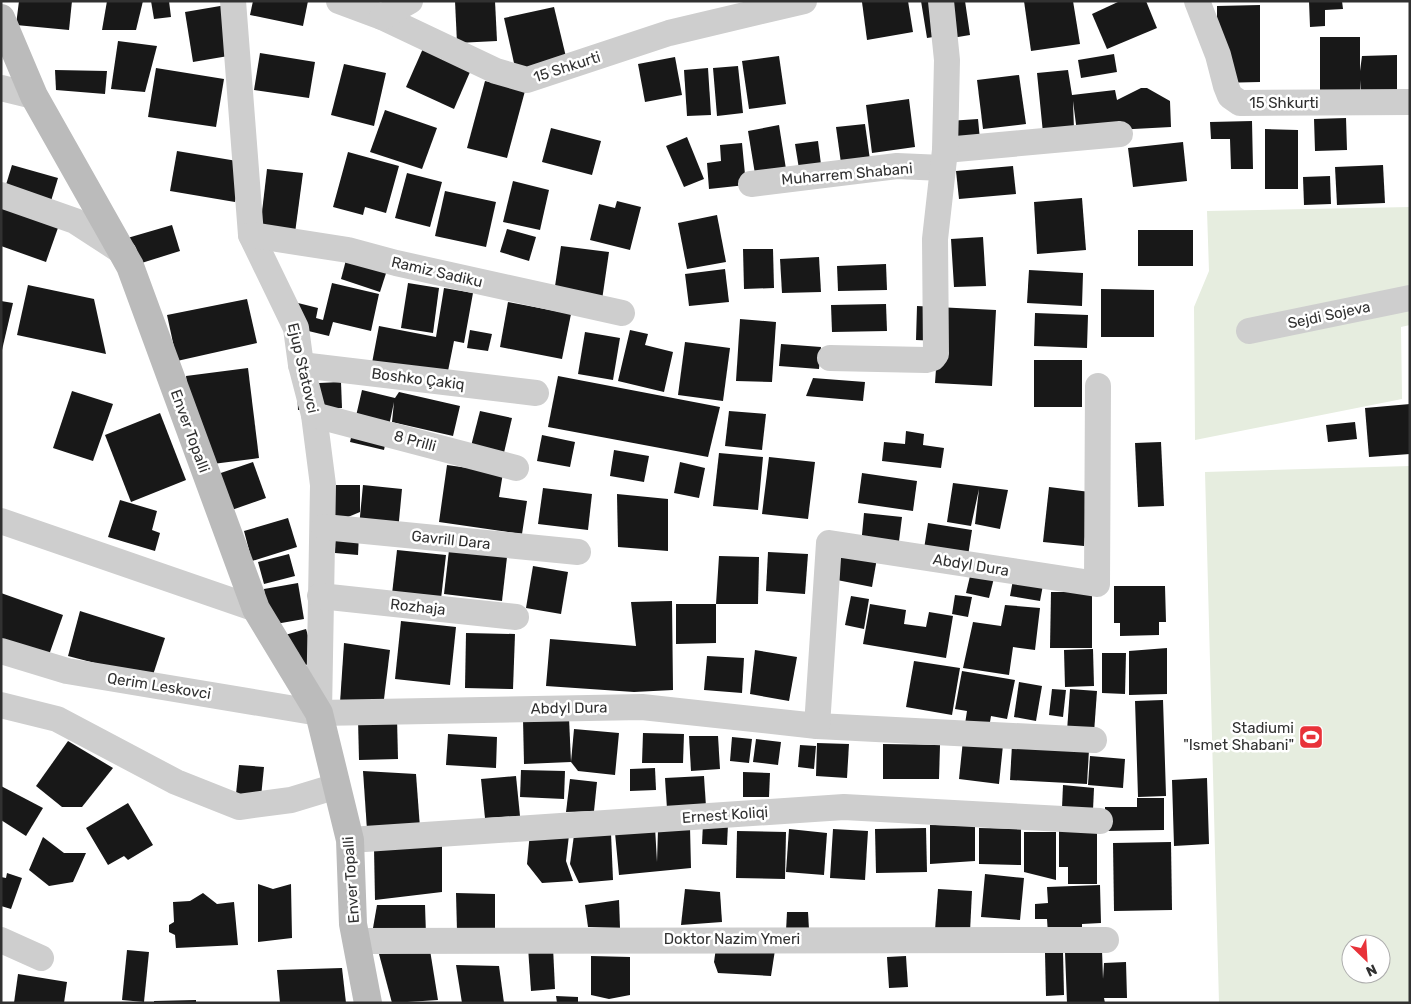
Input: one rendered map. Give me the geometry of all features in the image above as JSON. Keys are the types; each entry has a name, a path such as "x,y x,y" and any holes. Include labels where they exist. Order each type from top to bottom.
{"main road":[{"name":"Enver Topalli","path":"1,18 34,96 124,253 256,608 319,713 350,840 353,924 358,941 368,1003"}],"street":[{"name":"Ejup Statovci","path":"233,1 251,234 296,328 301,365 314,415 324,484 324,527 320,596 322,636 319,713"},
{"name":"15 Shkurti","path":"339,1 382,17 496,71 527,80 670,33 804,1"},
{"path":"382,17 410,1"},
{"path":"830,358 926,360 933,358 936,354 934,240 944,159 947,60 941,1"},
{"name":"15 Shkurti","path":"1197,1 1218,55 1230,96 1240,103 1410,102"},
{"path":"1,88 34,96"},
{"name":"Muharrem Shabani","path":"751,184 897,166 1120,134"},
{"path":"1,195 75,221 124,253"},
{"name":"Ramiz Sadiku","path":"251,234 348,250 396,263 622,313"},
{"name":"Sejdi Sojeva","path":"1249,331 1410,298"},
{"name":"Boshko Çakiq","path":"301,365 536,393"},
{"name":"Abdyl Dura","path":"817,726 828,543 1098,584 1098,386"},
{"name":"8 Prilli","path":"314,415 516,468"},
{"path":"1,521 256,608"},
{"name":"Gavrill Dara","path":"324,527 578,552"},
{"name":"Rozhaja","path":"320,596 516,617"},
{"name":"Qerim Leskovci","path":"1,651 67,671 319,713"},
{"path":"1,705 57,719 176,782 239,806 291,800 337,786"},
{"name":"Abdyl Dura","path":"319,713 642,707 817,726 1094,740"},
{"name":"Ernest Koliqi","path":"350,840 844,807 1100,821"},
{"path":"1,940 41,958"},
{"name":"Doktor Nazim Ymeri","path":"358,941 1106,940"}],"shaded area":[{"path":"1410,207 1410,325 1401,327 1402,399 1195,440 1194,307 1209,271 1207,211"},
{"name":"Stadiumi \"Ismet Shabani\"","path":"1410,466 1410,1003 1219,1003 1205,472"}],"building":[{"path":"19,1 72,1 69,30 16,25"},
{"path":"107,1 143,1 136,30 102,30"},
{"path":"151,1 169,1 171,17 154,19"},
{"path":"253,1 308,1 303,26 250,15"},
{"path":"455,1 495,1 497,41 457,43"},
{"path":"908,1 913,32 867,40 862,2"},
{"path":"921,1 965,1 970,35 952,38 952,34 927,38"},
{"path":"1024,1 1073,1 1080,44 1031,51"},
{"path":"1120,1 1146,1 1157,28 1107,49 1092,14"},
{"path":"1309,1 1342,1 1343,9 1325,10 1325,26 1310,27"},
{"path":"226,5 234,55 193,62 185,12"},
{"path":"1260,5 1260,82 1217,83 1217,6"},
{"path":"554,7 567,61 516,72 504,18"},
{"path":"1320,37 1360,37 1360,71 1362,56 1397,55 1397,114 1362,114 1360,80 1360,97 1320,95"},
{"path":"118,41 157,46 145,92 111,89"},
{"path":"425,44 473,65 454,109 406,87"},
{"path":"260,53 315,62 309,98 254,90"},
{"path":"1114,54 1117,72 1081,78 1078,60"},
{"path":"779,56 786,104 749,109 742,61"},
{"path":"675,57 682,95 645,102 638,64"},
{"path":"344,64 386,73 374,126 331,115"},
{"path":"738,66 743,113 717,116 713,68"},
{"path":"156,68 224,79 216,127 148,117"},
{"path":"708,68 711,115 687,116 684,70"},
{"path":"55,70 107,71 105,94 56,90"},
{"path":"1068,70 1072,95 1115,90 1117,100 1141,88 1147,88 1170,101 1171,127 1077,132 1073,101 1074,130 1043,133 1037,73"},
{"path":"1019,75 1026,124 983,129 977,80"},
{"path":"485,81 525,91 507,158 467,148"},
{"path":"909,99 915,147 872,153 866,105"},
{"path":"385,110 437,128 422,169 370,152"},
{"path":"1346,118 1347,150 1315,151 1314,119"},
{"path":"978,119 980,140 936,143 934,122"},
{"path":"1252,121 1253,169 1231,169 1230,139 1211,139 1210,122"},
{"path":"865,124 870,160 841,163 836,127"},
{"path":"779,125 786,169 755,174 748,131"},
{"path":"551,128 601,141 592,175 542,162"},
{"path":"1265,129 1298,130 1298,189 1265,189"},
{"path":"687,137 704,179 684,187 666,146"},
{"path":"818,141 822,172 800,175 795,144"},
{"path":"1183,142 1187,181 1133,187 1128,148"},
{"path":"742,143 746,185 709,189 707,163 721,161 720,145"},
{"path":"177,151 243,162 235,202 170,191"},
{"path":"348,152 399,166 386,213 365,207 363,215 333,207"},
{"path":"12,165 58,178 51,201 5,188"},
{"path":"1383,165 1385,203 1337,205 1335,167"},
{"path":"1013,166 1016,194 959,199 956,171"},
{"path":"267,169 303,173 295,233 260,229"},
{"path":"407,173 442,182 430,227 395,218"},
{"path":"1330,176 1331,204 1304,205 1303,177"},
{"path":"513,181 549,190 540,230 503,222"},
{"path":"445,191 496,202 486,247 435,236"},
{"path":"1082,198 1086,250 1037,254 1034,202"},
{"path":"617,201 641,207 630,250 590,240 599,204 615,208"},
{"path":"1,204 59,225 46,262 1,246"},
{"path":"717,215 726,262 687,269 678,223"},
{"path":"172,225 180,251 132,266 124,239"},
{"path":"507,229 536,237 529,261 500,252"},
{"path":"1138,230 1193,230 1193,266 1138,266"},
{"path":"983,237 986,286 954,287 951,239"},
{"path":"561,246 609,252 602,300 554,293"},
{"path":"743,249 773,249 774,288 744,289"},
{"path":"819,257 821,292 782,293 780,259"},
{"path":"346,260 388,267 380,292 341,279"},
{"path":"886,264 887,290 838,291 837,266"},
{"path":"725,269 729,302 689,306 685,274"},
{"path":"1029,270 1083,273 1082,306 1027,303"},
{"path":"332,283 379,294 371,331 333,322 329,336 296,328 294,302 318,308 316,318 323,320"},
{"path":"408,283 439,288 433,333 401,328"},
{"path":"28,285 94,299 106,354 17,335"},
{"path":"444,288 473,293 464,343 454,341 447,376 372,363 379,326 436,337"},
{"path":"1101,289 1154,290 1154,337 1101,337"},
{"path":"247,299 257,343 177,361 167,315"},
{"path":"1,301 13,303 2,350 1,350"},
{"path":"508,302 571,314 562,359 500,347"},
{"path":"886,304 887,331 832,332 831,305"},
{"path":"917,306 996,310 992,386 935,383 938,341 916,340"},
{"path":"1035,313 1088,315 1087,348 1034,346"},
{"path":"740,319 776,322 772,382 736,381"},
{"path":"470,330 492,334 488,351 467,348"},
{"path":"630,330 648,334 645,345 673,352 664,392 618,381"},
{"path":"585,332 620,338 613,380 578,374"},
{"path":"685,342 730,348 723,401 678,395"},
{"path":"781,344 821,347 819,369 779,366"},
{"path":"1034,360 1082,360 1082,407 1034,407"},
{"path":"248,368 259,458 197,466 186,376"},
{"path":"558,376 720,407 708,457 548,427"},
{"path":"813,378 865,382 863,401 806,396"},
{"path":"341,382 342,408 298,410 297,384"},
{"path":"362,390 395,398 399,392 460,406 453,436 392,422 394,402 384,450 350,442"},
{"path":"72,391 113,404 93,461 53,448"},
{"path":"1410,404 1410,454 1369,457 1365,408"},
{"path":"480,411 512,418 503,457 470,450"},
{"path":"729,411 766,414 762,450 725,446"},
{"path":"160,413 186,480 131,502 105,435"},
{"path":"1355,422 1357,439 1328,442 1326,425"},
{"path":"906,431 924,434 923,445 944,448 941,468 882,461 884,442 905,444"},
{"path":"542,435 575,442 570,467 537,461"},
{"path":"1161,442 1164,506 1138,507 1135,443"},
{"path":"614,450 649,456 644,482 610,476"},
{"path":"719,453 763,457 758,510 713,506"},
{"path":"769,457 815,462 808,519 762,514"},
{"path":"253,462 266,498 226,512 212,476"},
{"path":"680,462 705,468 699,498 674,493"},
{"path":"447,465 503,473 499,497 527,501 522,534 439,522"},
{"path":"862,473 917,481 913,511 858,503"},
{"path":"953,483 1008,490 1000,529 975,524 979,489 971,526 947,522"},
{"path":"323,485 360,485 360,512 324,527"},
{"path":"363,485 402,489 398,531 359,527"},
{"path":"1049,487 1090,492 1084,546 1043,542"},
{"path":"543,488 592,494 588,530 538,524"},
{"path":"617,494 668,499 668,551 618,547"},
{"path":"120,500 157,511 152,530 160,533 155,551 108,537"},
{"path":"864,513 902,517 898,549 861,545"},
{"path":"288,518 297,547 252,561 244,531"},
{"path":"928,523 972,530 968,556 924,549"},
{"path":"336,533 359,534 358,555 335,553"},
{"path":"397,550 446,555 441,599 392,594"},
{"path":"449,550 507,557 502,601 444,594"},
{"path":"838,550 877,558 872,587 832,579"},
{"path":"768,552 808,554 805,594 766,591"},
{"path":"289,554 295,576 264,584 258,562"},
{"path":"719,556 759,557 758,604 716,604"},
{"path":"533,566 568,572 561,614 526,608"},
{"path":"971,572 994,578 989,598 966,593"},
{"path":"1013,580 1043,585 1040,601 1010,596"},
{"path":"298,583 304,619 270,625 264,589"},
{"path":"1114,586 1165,586 1166,622 1159,622 1159,635 1120,636 1120,623 1114,623"},
{"path":"1051,592 1092,592 1092,648 1050,648"},
{"path":"1,593 63,615 49,655 1,638"},
{"path":"955,595 972,597 968,617 952,614"},
{"path":"851,596 869,599 864,629 845,625"},
{"path":"672,601 673,690 634,692 546,686 550,639 636,646 631,602"},
{"path":"676,604 716,604 716,643 676,644"},
{"path":"870,604 906,610 904,624 926,627 929,612 953,616 946,658 863,644"},
{"path":"1005,605 1040,608 1035,650 1013,647 1009,675 963,668 973,622 1001,626"},
{"path":"80,611 165,638 152,678 68,656"},
{"path":"401,621 456,627 450,685 395,679"},
{"path":"306,629 316,662 295,668 285,635"},
{"path":"466,633 515,634 513,689 465,688"},
{"path":"344,643 390,650 383,707 340,703"},
{"path":"1167,648 1167,694 1129,695 1129,651"},
{"path":"1093,649 1094,686 1065,687 1064,650"},
{"path":"755,650 797,657 789,701 750,694"},
{"path":"1102,653 1126,653 1125,694 1102,693"},
{"path":"707,656 744,658 742,693 704,690"},
{"path":"914,661 960,668 952,715 906,707"},
{"path":"962,671 1015,680 1007,719 991,716 989,728 965,724 967,711 955,709"},
{"path":"1019,682 1042,686 1036,721 1014,717"},
{"path":"1052,689 1066,690 1063,717 1049,715"},
{"path":"1070,689 1097,691 1094,733 1067,731"},
{"path":"1163,700 1166,796 1138,797 1135,701"},
{"path":"397,718 398,759 359,760 358,719"},
{"path":"569,718 571,762 524,764 523,719"},
{"path":"574,729 619,733 615,775 578,771 571,762"},
{"path":"643,733 684,734 683,763 642,763"},
{"path":"448,734 497,737 496,768 446,765"},
{"path":"689,736 718,736 720,769 691,771"},
{"path":"732,737 752,739 749,763 730,761"},
{"path":"756,739 781,742 778,765 753,762"},
{"path":"963,740 1003,745 999,784 959,779"},
{"path":"68,741 113,768 82,807 62,807 36,786"},
{"path":"817,743 849,744 847,778 816,776"},
{"path":"883,744 940,745 939,779 883,779"},
{"path":"800,745 816,746 814,769 798,767"},
{"path":"1012,745 1089,750 1087,784 1010,780"},
{"path":"1090,756 1125,759 1123,788 1088,785"},
{"path":"239,765 264,767 261,797 236,794"},
{"path":"655,768 656,790 630,791 630,769"},
{"path":"521,770 565,771 564,799 520,797"},
{"path":"363,771 416,774 420,828 367,830"},
{"path":"743,772 770,773 769,797 743,797"},
{"path":"516,776 520,816 485,818 481,779"},
{"path":"704,776 706,807 667,809 665,778"},
{"path":"1207,778 1209,844 1174,846 1172,780"},
{"path":"570,779 597,782 594,811 566,812"},
{"path":"1063,785 1094,788 1093,810 1062,808"},
{"path":"1,786 43,808 26,836 1,820"},
{"path":"1137,798 1164,798 1164,830 1105,831 1105,807 1137,807"},
{"path":"128,803 153,845 128,860 124,856 108,865 86,828"},
{"path":"703,823 728,824 727,845 702,844"},
{"path":"930,825 975,826 975,861 930,864"},
{"path":"655,827 657,862 658,830 690,827 691,868 619,875 615,833"},
{"path":"926,828 927,872 876,873 875,829"},
{"path":"979,828 1021,829 1021,865 979,864"},
{"path":"789,829 827,833 824,875 786,872"},
{"path":"833,829 868,831 865,880 830,878"},
{"path":"1059,829 1097,829 1097,884 1068,884 1068,867 1059,867"},
{"path":"737,831 786,832 785,879 736,878"},
{"path":"530,832 569,835 566,861 573,881 542,883 527,864"},
{"path":"1024,832 1056,832 1056,880 1024,872"},
{"path":"611,833 613,880 579,883 570,864 574,835"},
{"path":"43,837 64,853 86,853 73,882 49,886 29,870"},
{"path":"1171,842 1172,910 1114,911 1113,843"},
{"path":"442,844 442,892 375,900 374,848"},
{"path":"7,873 22,878 11,909 1,906 1,877 6,878"},
{"path":"985,874 1024,878 1020,920 981,917"},
{"path":"258,884 273,889 291,884 292,938 258,942"},
{"path":"1100,885 1101,923 1082,924 1082,932 1048,934 1047,919 1035,919 1035,904 1048,903 1047,887"},
{"path":"685,889 720,892 722,922 681,925"},
{"path":"938,889 972,891 970,932 935,930"},
{"path":"203,893 217,904 234,902 238,945 176,948 175,935 169,932 169,925 174,922 173,902 190,901"},
{"path":"456,893 495,894 495,930 457,931"},
{"path":"619,900 620,928 588,927 585,905"},
{"path":"377,905 425,905 426,935 373,928"},
{"path":"787,912 808,912 809,929 786,931"},
{"path":"528,947 553,947 555,989 531,991"},
{"path":"716,948 775,950 771,976 718,973 714,962"},
{"path":"127,950 149,952 144,1002 122,1000"},
{"path":"430,950 438,1000 392,1003 379,954"},
{"path":"1102,950 1103,979 1104,963 1126,962 1127,998 1104,998 1105,1003 1067,1003 1065,952"},
{"path":"1063,952 1064,995 1046,996 1045,953"},
{"path":"591,956 630,957 630,995 609,999 591,995"},
{"path":"906,956 908,987 889,988 887,957"},
{"path":"456,965 499,966 504,1003 462,1003"},
{"path":"342,968 346,1003 280,1003 277,970"},
{"path":"18,974 67,982 64,1003 14,1003"},
{"path":"556,996 578,997 578,1003 557,1003"},
{"path":"196,1000 196,1003 154,1003 154,1001"}],"place":[{"name":"Stadiumi \"Ismet Shabani\"","path":"1311,737"}]}
